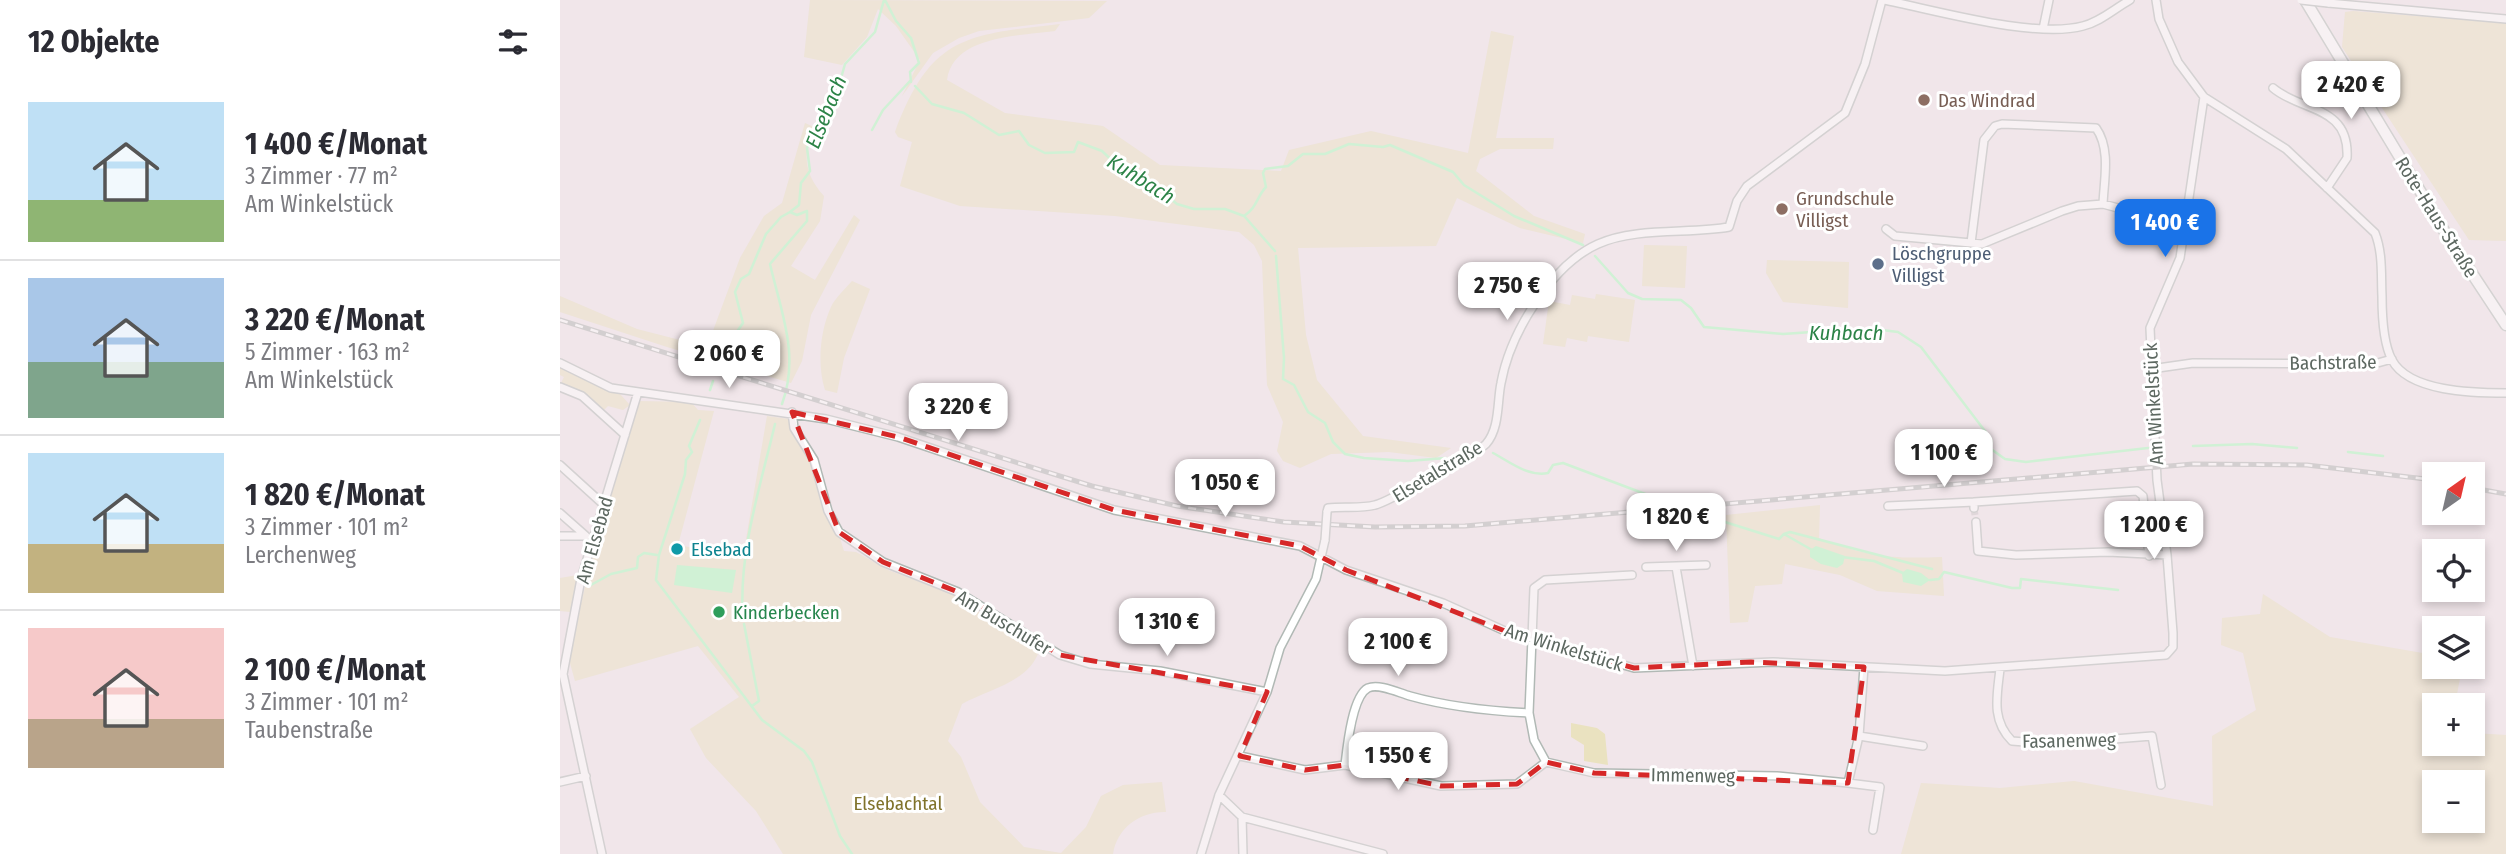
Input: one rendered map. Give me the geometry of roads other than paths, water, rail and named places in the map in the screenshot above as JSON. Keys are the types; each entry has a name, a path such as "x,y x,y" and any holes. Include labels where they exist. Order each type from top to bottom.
{"main road":[{"name":"Rote-Haus-Straße","path":"2303,0 2446,234 2506,325"}],"street":[{"path":"1883,0 2043,29 2083,26 2099,20 2130,0"},
{"name":"Elsetalstraße","path":"1201,854 1219,795 1240,756 1268,692 1280,648 1316,579 1323,557 1327,510 1369,506 1388,501 1486,444 1496,421 1505,363 1524,319 1550,284 1585,251 1618,238 1729,227 1737,201 1747,186 1845,113 1858,85 1883,0"},
{"path":"2043,29 2049,0"},
{"path":"2156,0 2160,19 2178,62 2204,97 2286,149 2369,224 2381,248 2382,309 2392,359"},
{"path":"2303,0 2506,19"},
{"path":"2273,88 2286,99 2318,107 2331,115 2343,134 2347,158 2327,188"},
{"name":"Am Winkelstück","path":"560,363 604,385 792,412 898,437 1114,510 1300,546 1346,570 1443,603 1533,641 1634,668 1773,662 1864,667 2000,669 2166,655 2171,652 2173,633 2167,555 2157,480 2151,319 2175,270 2185,226 2204,97"},
{"path":"1972,243 1984,140 1995,126 2002,124 2095,128 2104,153 2103,204"},
{"path":"1886,229 1895,236 1972,243 1993,242 2078,206 2103,204 2185,226"},
{"name":"Bachstraße","path":"2151,369 2193,363 2374,365 2392,359 2403,373 2425,384 2477,393 2506,393"},
{"path":"560,387 582,396 625,435"},
{"name":"Am Elsebad","path":"602,854 563,680 590,537 604,505 638,392"},
{"name":"Am Buschufer","path":"792,412 794,428 814,460 828,511 839,532 883,562 958,592 1060,655 1090,664 1160,671 1268,692"},
{"path":"560,465 604,505"},
{"path":"1888,506 1974,505 2137,491 2143,496 2149,556"},
{"path":"560,513 590,537"},
{"path":"1976,522 1978,551 2015,555 2108,552 2167,555"},
{"path":"560,536 590,537"},
{"path":"1646,567 1706,565"},
{"path":"1676,567 1693,666"},
{"path":"1240,756 1305,770 1345,765 1441,786 1517,784 1546,762 1534,740 1529,713 1534,588 1539,582 1632,575"},
{"path":"560,643 569,643"},
{"path":"1848,783 1858,736 1864,667"},
{"name":"Fasanenweg","path":"2000,669 1997,703 2000,729 2011,741 2051,744 2152,736 2161,785"},
{"path":"1345,765 1351,723 1361,694 1368,688 1377,687 1420,699 1493,712 1529,713"},
{"path":"1858,736 1923,746"},
{"name":"Immenweg","path":"1546,762 1594,773 1777,776 1880,787 1873,830"},
{"path":"560,782 586,776"},
{"path":"1219,795 1242,817 1383,854"},
{"path":"1242,817 1242,854"}],"waterway":[{"name":"Elsebach","path":"782,404 787,386 789,351 770,264 807,221 807,211 797,215 790,212 799,205 801,183 810,171 807,148 818,121 834,103 845,64 875,32 884,0"},
{"name":"Kuhbach","path":"885,0 896,21 911,38 919,63 910,72 911,82"},
{"path":"872,130 883,110 910,81"},
{"name":"Kuhbach","path":"915,86 932,104 964,113 999,135 1019,131 1029,145 1045,153 1074,152 1078,142 1102,151 1123,171 1156,187 1177,204 1194,209 1225,209 1244,216 1252,209 1266,187 1263,173 1265,169 1288,166 1303,154 1325,154 1349,144 1383,147 1390,145 1453,172 1464,185 1514,216 1583,245"},
{"path":"720,356 743,323 735,292 741,279 749,274 766,234 781,217 790,212"},
{"path":"1245,217 1275,251"},
{"path":"1276,256 1284,358 1283,379 1294,385 1308,412 1325,423 1333,442 1345,454 1364,458 1408,461 1446,458"},
{"name":"Kuhbach","path":"1595,256 1628,293 1642,299 1681,300 1691,308 1704,327 1783,334 1841,330 1858,336 1882,330 1898,332 1921,347 1991,439 1991,449 2005,459 2026,462 2148,448"},
{"path":"710,390 713,381"},
{"path":"700,420 689,446 692,452 686,460 685,474 659,555 656,580 762,720 804,751 812,762 840,836 852,854"},
{"name":"Elsebach","path":"743,620 742,595 747,545 775,424"},
{"name":"Kuhbach","path":"2193,446 2252,444 2297,448"},
{"name":"Kuhbach","path":"2348,452 2383,456"},
{"path":"1493,453 1533,473 1548,473 1553,465 1563,463 1669,503"},
{"path":"1709,517 1779,539 1784,534 1812,550"},
{"path":"1784,534 1790,532 1932,569"},
{"path":"589,586 611,574 637,568 638,557 644,553 657,555"},
{"path":"1842,557 1874,561 1903,573"},
{"path":"1930,580 1939,579 1944,572 2012,588 2020,588 2021,579 2118,590"},
{"name":"Elsebach","path":"744,624 759,701 752,706"}],"tunnel":[{"path":"1974,508 1976,522"}],"railway":[{"path":"560,320 1092,486 1177,506 1284,522 1375,527 1465,526 2193,464 2307,465 2422,479"},
{"path":"2485,490 2506,494"}],"place":[{"name":"Das Windrad","path":"1924,100"},
{"name":"Grundschule Villigst","path":"1782,209"},
{"name":"Löschgruppe Villigst","path":"1878,264"},
{"name":"Elsebad","path":"677,549"},
{"name":"Kinderbecken","path":"719,612"}],"park label":[{"name":"Elsebachtal","path":"898,803"}]}
